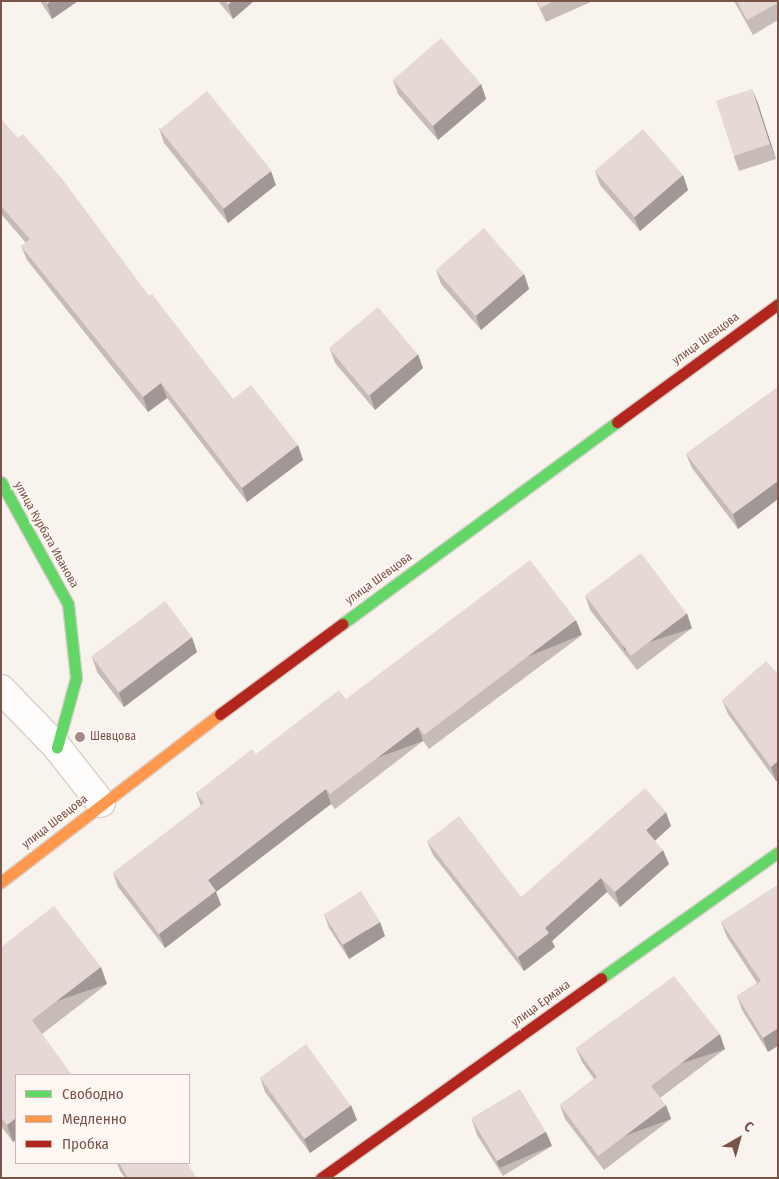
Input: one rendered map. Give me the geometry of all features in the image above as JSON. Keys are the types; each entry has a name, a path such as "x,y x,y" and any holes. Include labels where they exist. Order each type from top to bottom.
{"main road":[{"name":"улица Шевцова","path":"1,882 100,803 778,304"},
{"name":"улица Курбата Иванова","path":"1,482 68,604 76,678 57,747"},
{"name":"улица Ермака","path":"321,1178 778,852"}],"street":[{"path":"1,689 57,747 100,803"}],"building":[{"path":"537,1 555,1 540,8"},
{"path":"737,1 778,1 778,3 747,20"},
{"path":"441,38 481,84 433,126 393,80"},
{"path":"752,89 770,144 734,156 716,101"},
{"path":"207,91 271,170 224,209 160,129"},
{"path":"1,119 18,138 23,134 63,180 149,296 152,294 233,399 251,385 298,445 242,488 161,383 143,397 21,246 30,239 1,206"},
{"path":"643,129 683,175 635,217 595,171"},
{"path":"484,228 524,274 476,316 436,270"},
{"path":"378,307 418,354 369,396 329,348"},
{"path":"778,387 778,481 733,514 686,454"},
{"path":"641,553 687,614 631,656 585,595"},
{"path":"530,560 576,620 424,735 418,727 330,794 326,789 208,880 216,891 159,934 113,873 204,803 196,793 252,749 256,754 339,690 346,699"},
{"path":"165,601 192,637 119,692 92,656"},
{"path":"766,661 778,674 778,761 771,767 722,700"},
{"path":"645,788 666,812 646,830 663,850 615,892 601,878 545,928 549,933 518,957 427,841 459,816 521,897"},
{"path":"778,885 778,951 776,952 778,954 778,1028 763,1038 737,996 761,981 721,922"},
{"path":"361,891 380,922 343,945 324,914"},
{"path":"54,906 101,967 32,1020 71,1074 15,1074 15,1119 7,1125 1,1117 1,947"},
{"path":"674,976 720,1034 651,1086 666,1105 598,1156 560,1105 597,1077 576,1048"},
{"path":"306,1044 351,1105 305,1139 260,1078"},
{"path":"520,1089 546,1132 497,1161 471,1118"},
{"path":"120,1164 188,1164 196,1178 128,1178"}],"traffic: fast":[{"path":"342,624 617,422"},
{"path":"1,482 68,604 76,678 57,747"},
{"path":"601,978 778,852"}],"traffic: slow":[{"path":"1,882 220,714"}],"traffic: jam":[{"path":"617,422 778,304"},
{"path":"220,714 342,624"},
{"path":"321,1178 601,978"}],"place":[{"name":"Шевцова","path":"80,737"}]}
